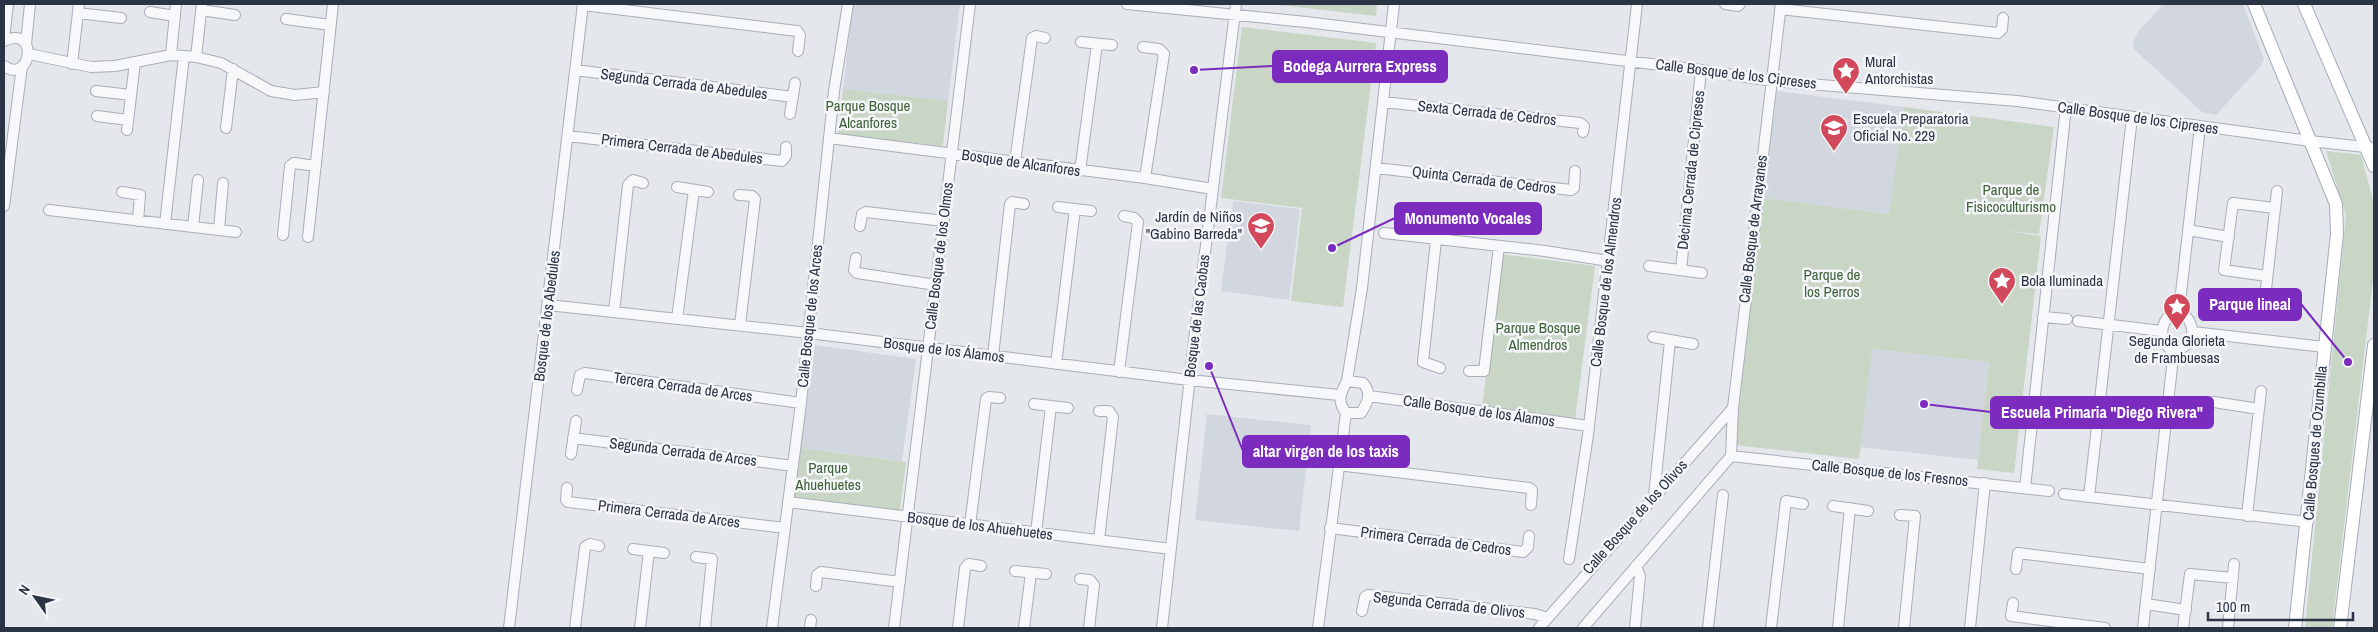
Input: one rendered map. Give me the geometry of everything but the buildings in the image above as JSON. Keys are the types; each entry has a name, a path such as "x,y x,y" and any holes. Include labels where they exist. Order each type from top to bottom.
{"main road":[{"name":"Calle Bosques de Ozumbilla","path":"2254,4 2336,204 2337,234 2324,347 2308,522 2295,628"},
{"path":"2304,4 2370,147 2374,166"},
{"path":"2340,628 2370,426 2374,345"}],"street":[{"path":"8,4 4,40 15,38 27,49 72,64 91,67 115,66 170,55 196,57 221,63 272,91 295,95 324,92"},
{"path":"4,66 14,69 22,66 27,61 30,4"},
{"path":"170,55 176,4"},
{"path":"308,237 333,4"},
{"path":"583,4 797,31 800,35 798,50"},
{"name":"Bosque de los Abedules","path":"509,628 583,4"},
{"name":"Calle Bosque de los Arces","path":"772,628 801,403 829,138 848,4"},
{"name":"Calle Bosque de los Olmos","path":"894,628 970,4"},
{"name":"Calle Bosque de los Cipreses","path":"1127,4 1236,9 1391,33 1701,70 1772,81 2017,101 2310,141 2370,147"},
{"path":"1318,628 1346,413 1340,406 1339,394 1347,381 1362,288 1394,4"},
{"name":"Calle Bosque de los Almendros","path":"1569,559 1589,426 1637,4"},
{"path":"1724,4 1738,6 1740,4"},
{"path":"1781,6 1998,33 2002,29 2003,18"},
{"name":"Calle Bosque de Arrayanes","path":"1731,456 1733,408 1781,6"},
{"path":"196,57 202,7 235,15"},
{"path":"72,64 79,8 121,18"},
{"name":"Bosque de las Caobas","path":"1162,628 1189,380 1236,9"},
{"path":"150,12 175,16"},
{"path":"286,19 330,25"},
{"path":"1015,162 1032,38 1036,36 1045,38"},
{"path":"1081,42 1112,45"},
{"path":"1080,171 1097,44"},
{"path":"1142,48 1159,49 1164,54 1145,178"},
{"path":"165,224 184,56"},
{"path":"97,116 127,125 135,62"},
{"path":"4,206 22,66"},
{"path":"226,128 233,69"},
{"name":"Segunda Cerrada de Abedules","path":"575,70 793,98"},
{"name":"Décima Cerrada de Cipreses","path":"1681,270 1701,70"},
{"path":"790,114 795,83"},
{"path":"96,91 131,95"},
{"name":"Sexta Cerrada de Cedros","path":"1383,102 1580,123 1584,126 1583,132"},
{"path":"2025,488 2066,108"},
{"path":"2089,497 2132,117"},
{"path":"2180,312 2200,126"},
{"name":"Primera Cerrada de Abedules","path":"568,136 782,161 786,156 786,147"},
{"name":"Bosque de Alcanfores","path":"829,138 1145,178 1213,189"},
{"path":"283,235 290,166 294,163 316,166"},
{"name":"Quinta Cerrada de Cedros","path":"1376,168 1571,190 1574,188 1575,171"},
{"path":"193,227 198,180"},
{"path":"614,312 628,185 633,180 644,182"},
{"path":"219,230 223,183"},
{"path":"677,187 708,192"},
{"path":"677,319 694,190"},
{"path":"2266,290 2277,191"},
{"path":"122,192 140,195 138,221"},
{"path":"739,195 752,196 755,200 740,325"},
{"path":"993,356 1010,204 1012,202 1024,204"},
{"path":"2267,276 2224,270 2233,203 2276,208"},
{"path":"1058,207 1091,211"},
{"path":"1056,358 1076,209"},
{"path":"49,210 236,232"},
{"path":"860,226 862,214 866,212 944,221"},
{"path":"1119,368 1138,222 1134,218 1124,216"},
{"path":"2188,230 2229,237"},
{"path":"1384,233 1609,261"},
{"path":"1436,240 1423,362 1440,368"},
{"path":"1469,371 1484,371 1499,246"},
{"path":"856,258 854,270 857,273 936,285"},
{"name":"Décima Cerrada de Cipreses","path":"1649,266 1702,273"},
{"name":"Bosque de los Álamos","path":"548,305 740,325 993,356 1056,358 1189,380 1339,394"},
{"path":"2180,312 2191,322 2193,332 2186,346 2174,349 2165,343 2162,331 2167,318 2180,312"},
{"path":"2043,317 2162,331"},
{"path":"2193,332 2324,347"},
{"path":"1652,337 1693,344"},
{"path":"1654,496 1670,341"},
{"path":"2143,628 2174,349"},
{"name":"Tercera Cerrada de Arces","path":"577,390 580,375 585,373 801,403"},
{"path":"1346,413 1361,413 1369,396 1368,388 1363,383 1347,381"},
{"path":"2247,516 2261,391"},
{"path":"970,524 986,399 989,396 1000,398"},
{"name":"Calle Bosque de los Álamos","path":"1369,396 1589,426"},
{"path":"2214,402 2259,409"},
{"path":"1034,404 1068,408"},
{"path":"1036,533 1051,406"},
{"name":"Calle Bosque de los Olivos","path":"1539,628 1733,408"},
{"path":"1099,411 1109,411 1113,417 1099,540"},
{"path":"571,454 576,421"},
{"name":"Segunda Cerrada de Arces","path":"573,438 793,466"},
{"name":"Calle Bosque de los Olivos","path":"1582,628 1731,456"},
{"name":"Calle Bosque de los Fresnos","path":"1731,456 2049,491"},
{"path":"1338,465 1529,488 1532,490 1531,505"},
{"path":"1970,628 1985,484"},
{"name":"Primera Cerrada de Arces","path":"567,488 566,500 568,502 785,528"},
{"path":"2064,494 2308,522"},
{"path":"1708,628 1723,495"},
{"name":"Bosque de los Ahuehuetes","path":"788,502 1172,549"},
{"path":"1771,628 1786,502 1803,504"},
{"path":"1833,506 1868,511"},
{"path":"1838,628 1850,508"},
{"path":"1900,515 1915,516 1904,628"},
{"name":"Primera Cerrada de Cedros","path":"1330,528 1524,552 1528,547 1529,536"},
{"path":"575,628 585,547 590,544 598,546"},
{"path":"633,549 664,553"},
{"path":"640,628 649,551"},
{"path":"2016,568 2018,553 2150,569"},
{"path":"696,557 712,559 705,628"},
{"path":"958,628 965,568 969,564 980,566"},
{"path":"2228,628 2234,564"},
{"path":"1634,628 1640,576 1636,566"},
{"path":"1015,571 1046,574"},
{"path":"816,586 818,575 821,572 900,582"},
{"path":"1024,628 1031,573"},
{"path":"2183,628 2190,574 2233,578"},
{"path":"1080,579 1090,580 1094,585 1089,628"},
{"name":"Segunda Cerrada de Olivos","path":"1362,611 1364,598 1368,595 1535,614 1548,618"},
{"path":"2013,603 2012,616 2105,628"},
{"path":"2146,604 2186,610"}],"shaded area":[{"path":"853,4 960,4 948,101 843,89"},
{"path":"2163,4 2243,4 2264,59 2261,66 2216,115 2202,112 2134,49 2133,42 2138,32"},
{"name":"Escuela Preparatoria Oficial No. 229","path":"1777,91 1904,107 1890,214 1763,198"},
{"name":"Jardín de Niños \"Gabino Barreda\"","path":"1233,201 1300,209 1289,300 1221,291"},
{"path":"815,345 916,359 902,461 801,448"},
{"path":"1871,349 1989,362 1978,460 1860,447"},
{"path":"1207,414 1311,425 1299,531 1195,520"}],"green space":[{"path":"1271,4 1377,4 1376,16"},
{"path":"1242,27 1376,43 1343,307 1291,301 1302,208 1221,198"},
{"name":"Parque Bosque Alcanfores","path":"843,89 948,101 943,146 838,135"},
{"name":"Parque de los Perros","path":"1904,107 2054,127 2039,234 2008,231 2041,236 2014,473 1977,469 1989,362 1872,349 1859,459 1735,445 1763,198 1889,214"},
{"path":"2326,151 2361,155 2374,204 2374,271 2332,628 2305,628 2346,215"},
{"name":"Parque Bosque Almendros","path":"1501,254 1595,266 1575,420 1482,408"},
{"name":"Parque Ahuehuetes","path":"801,448 906,462 900,510 794,497"}],"place":[{"name":"Bodega Aurrera Express","path":"1194,70"},
{"name":"Mural Antorchistas","path":"1846,95"},
{"name":"Escuela Preparatoria Oficial No. 229","path":"1834,152"},
{"name":"Monumento Vocales","path":"1332,248"},
{"name":"Jardín de Niños \"Gabino Barreda\"","path":"1261,250"},
{"name":"Bola Iluminada","path":"2002,305"},
{"name":"Segunda Glorieta de Frambuesas","path":"2177,331"},
{"name":"Parque lineal","path":"2348,362"},
{"name":"altar virgen de los taxis","path":"1209,366"},
{"name":"Escuela Primaria \"Diego Rivera\"","path":"1924,404"}],"park label":[{"name":"Parque de Fisicoculturismo","path":"2011,198"}]}
